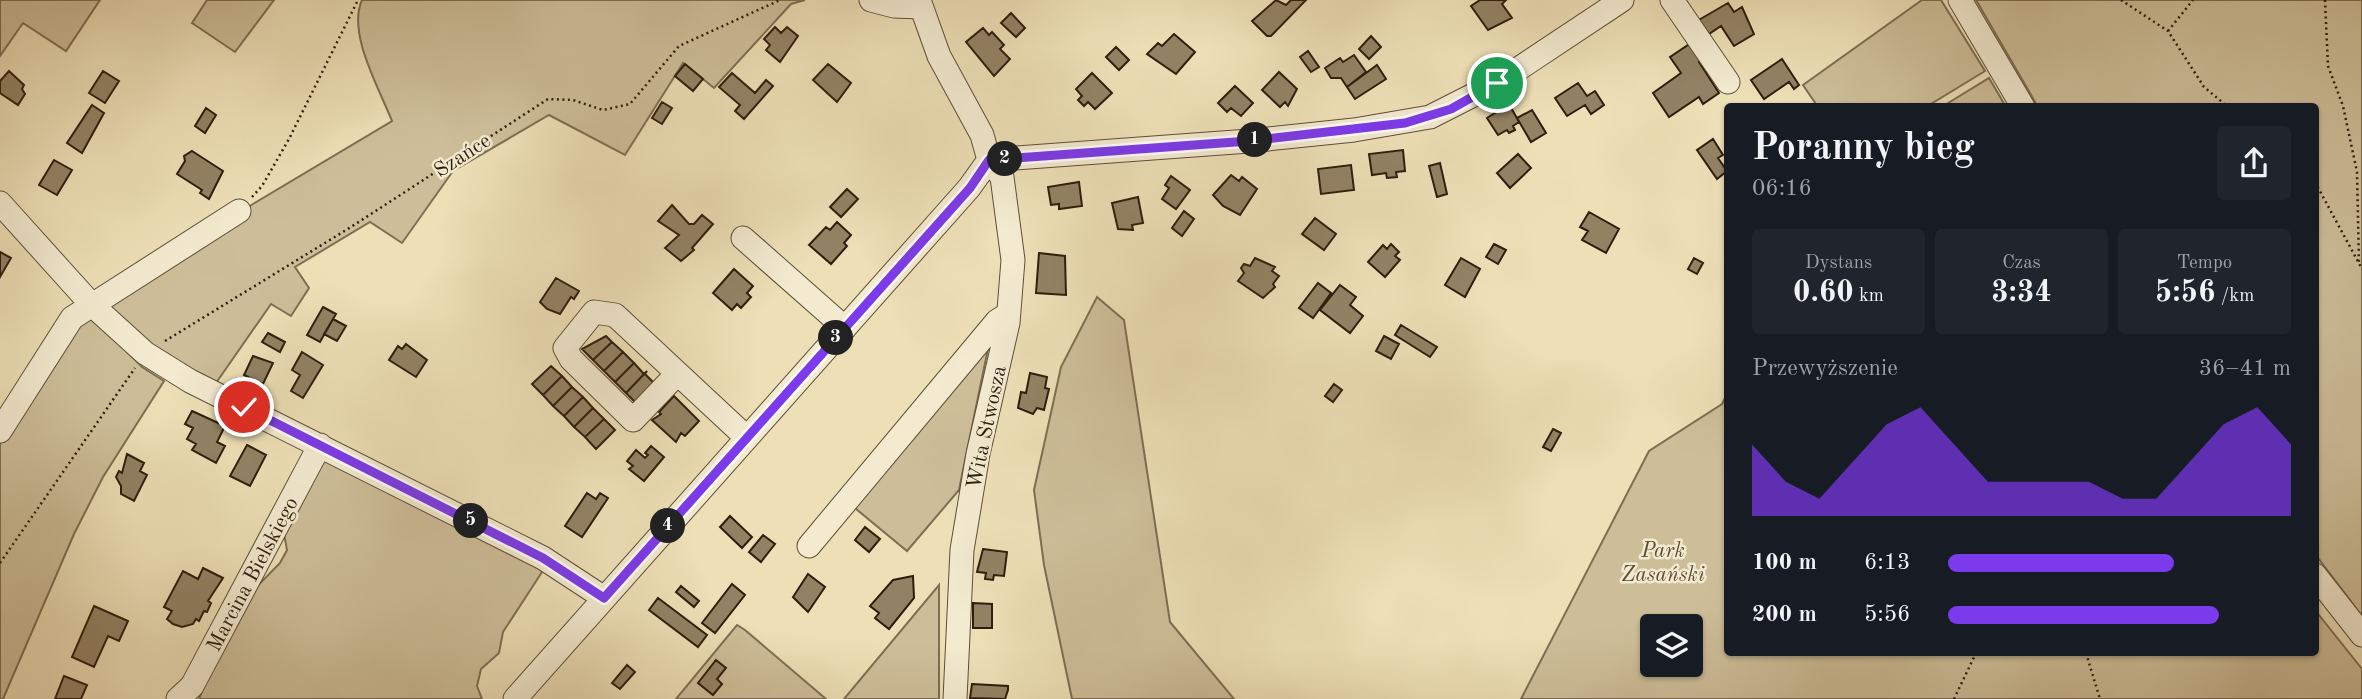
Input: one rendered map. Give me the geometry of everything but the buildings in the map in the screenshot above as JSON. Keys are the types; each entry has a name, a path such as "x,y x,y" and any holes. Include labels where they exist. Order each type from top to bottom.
{"street":[{"path":"871,0 894,6 920,4"},
{"path":"514,699 970,188 989,160 1249,141 1354,130 1430,117 1497,83 1622,0"},
{"path":"1672,0 1728,82"},
{"path":"1960,0 2021,103"},
{"name":"Wita Stwosza","path":"920,4 939,56 982,135 989,160 1002,177 1013,260 1008,314 964,539 959,584 955,699"},
{"path":"0,203 91,304 145,354 190,381 543,558 604,598"},
{"path":"0,431 64,328 91,304 239,211"},
{"path":"743,238 845,328"},
{"path":"677,374 633,420 566,354 565,348 594,312 604,311 615,315 747,438"},
{"path":"809,546 998,321 1008,314"},
{"name":"Marcina Bielskiego","path":"187,695 320,445"},
{"path":"2319,580 2362,635"}],"path":[{"path":"239,211 262,186 289,139 358,0"},
{"name":"Szańce","path":"145,354 351,227 548,99 573,100 603,110 630,104 679,46 780,0"},
{"path":"2121,0 2168,31 2204,87 2223,103"},
{"path":"2168,31 2193,0"},
{"path":"2325,0 2328,66 2343,106 2357,172 2359,264"},
{"path":"2319,190 2362,270"},
{"path":"0,562 145,354"},
{"path":"1954,699 1975,656"},
{"path":"2087,656 2100,699"}],"green space":[{"path":"0,0 100,0 66,51 23,23 0,56"},
{"path":"207,0 274,0 235,52 192,23"},
{"path":"362,0 805,0 791,4 714,88 683,63 625,155 549,115 453,171 402,243 370,222 295,267 309,288 291,316 271,304 216,383 154,352 101,302 253,204 392,121 361,44 358,13"},
{"path":"1922,0 1941,0 1985,71 1933,103 1815,103 1803,85"},
{"path":"1976,0 2362,0 2362,616 2319,559 2319,103 2036,103"},
{"path":"1989,78 2004,103 1948,103"},
{"path":"1097,297 1124,320 1170,622 1234,699 1072,699 1044,565 1034,490 1061,367"},
{"path":"89,312 142,367 164,381 103,477 74,534 3,699 0,699 0,438"},
{"path":"991,334 959,490 907,551 850,504"},
{"name":"Park Zasański","path":"1724,400 1724,656 2319,656 2319,615 2362,669 2362,699 1521,699 1649,451 1722,404"},
{"path":"325,455 544,569 503,632 499,653 481,669 477,686 482,699 199,699 234,610 280,563 287,550 284,534"},
{"path":"939,585 939,699 844,699"},
{"path":"737,625 745,630 826,699 676,699"}],"route":[{"path":"244,407 543,558 604,598 970,188 989,160 1249,141 1405,123 1451,109 1497,83"}]}
